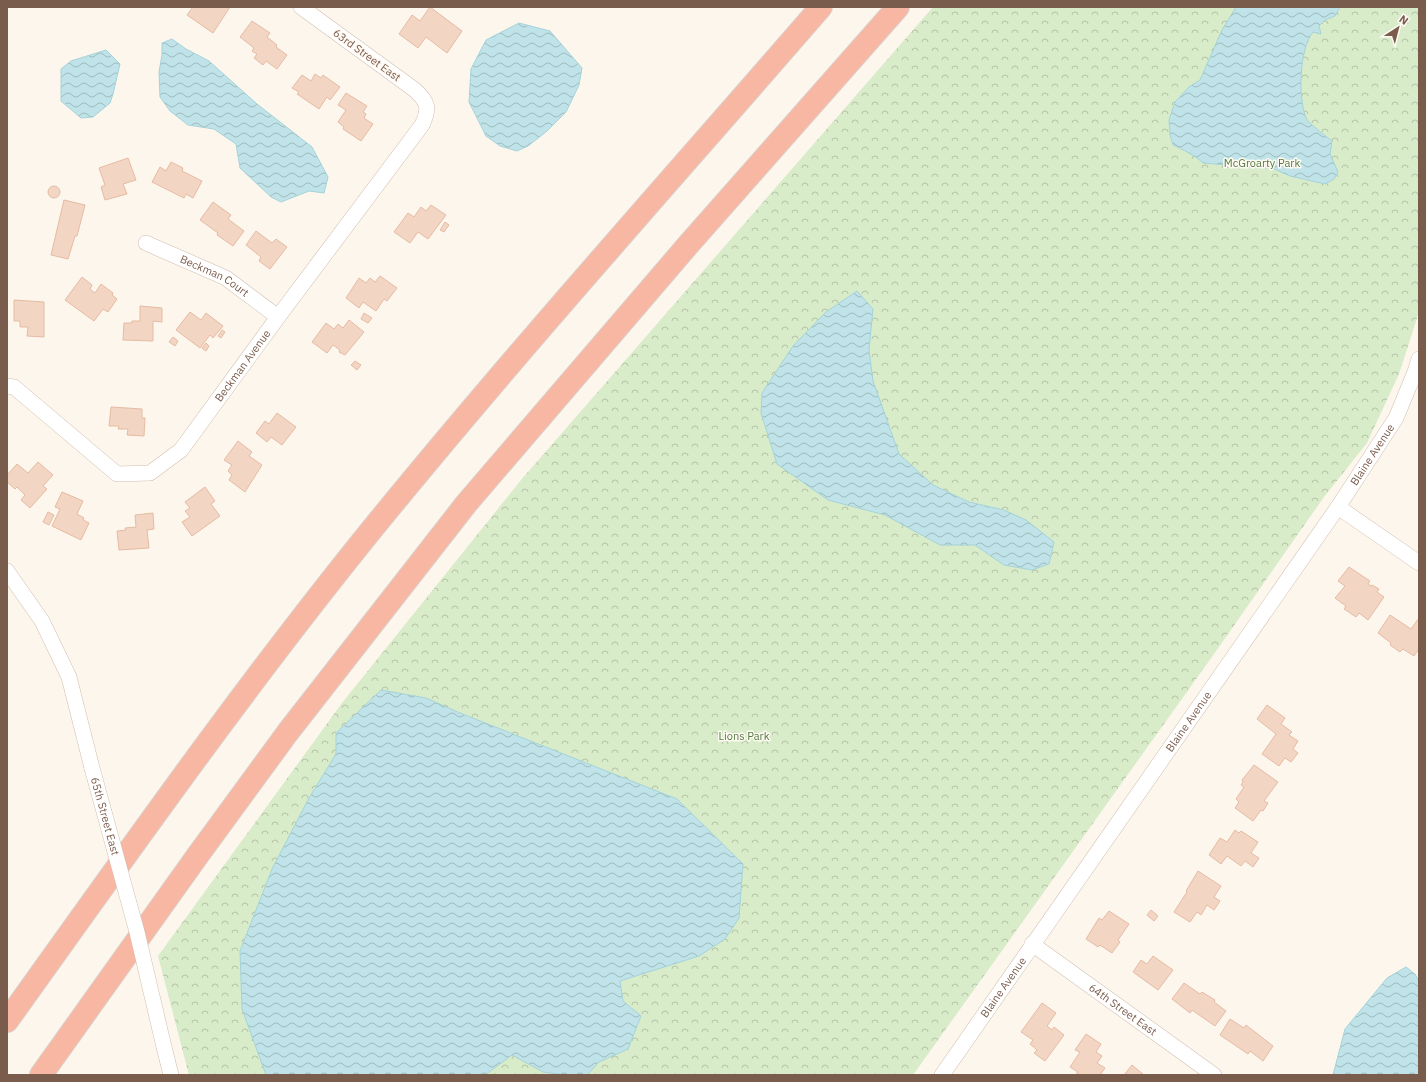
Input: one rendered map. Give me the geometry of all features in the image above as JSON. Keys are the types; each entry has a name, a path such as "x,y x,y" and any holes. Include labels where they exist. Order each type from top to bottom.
{"highway":[{"path":"7,1021 170,794 270,660 372,530 466,416 821,7"},
{"path":"41,1075 288,732 466,504 688,245 898,7"}],"street":[{"name":"63rd Street East","path":"301,7 415,90 424,98 427,108"},
{"name":"Beckman Avenue","path":"7,386 14,387 117,474 150,473 181,450 278,317 422,125 426,116 427,108"},
{"name":"Beckman Court","path":"146,243 226,278 278,317"},
{"name":"Blaine Avenue","path":"942,1075 1338,507 1396,418 1419,359"},
{"path":"1338,507 1419,563"},
{"name":"65th Street East","path":"7,571 42,621 69,677 92,768 137,932 171,1075"},
{"name":"64th Street East","path":"1032,944 1214,1075"}],"green space":[{"name":"Lions Park","path":"933,7 1419,7 1419,312 1399,374 1367,443 1324,497 1214,654 913,1075 189,1075 158,956 342,703 521,480"}],"water":[{"path":"1236,7 1340,7 1335,16 1325,20 1319,26 1321,34 1313,32 1308,40 1301,74 1303,109 1306,118 1314,127 1332,141 1330,154 1338,172 1334,179 1325,184 1290,176 1272,168 1237,167 1203,163 1193,155 1173,145 1170,135 1169,120 1175,102 1189,87 1200,80 1222,30"},
{"path":"519,23 550,31 582,68 579,85 566,112 547,131 528,146 517,151 500,146 486,136 469,102 471,69 486,40"},
{"path":"172,39 186,49 209,61 257,104 312,147 328,177 324,193 309,191 281,202 271,197 240,168 236,144 214,129 188,125 170,111 160,97 159,72 162,55 162,43"},
{"path":"106,50 120,64 110,103 93,117 81,118 61,101 61,69 71,61"},
{"path":"857,291 873,309 869,350 873,381 899,454 933,485 969,502 1004,510 1026,520 1054,542 1049,564 1032,570 1004,565 975,545 940,545 885,515 828,500 777,464 761,413 762,393 793,346 826,312"},
{"path":"381,690 426,698 460,713 677,799 743,864 739,918 725,939 699,956 620,981 623,1001 641,1016 628,1049 599,1062 587,1075 565,1075 543,1072 512,1055 485,1075 266,1075 242,1009 240,951 272,869 309,798 336,754 336,733"},
{"path":"1406,967 1415,974 1419,981 1419,1075 1333,1075 1345,1029 1387,978"}],"building":[{"path":"193,7 230,7 213,33 187,15"},
{"path":"430,7 462,31 447,53 426,37 418,48 399,34 412,15 420,21"},
{"path":"252,21 270,33 267,37 277,45 276,47 287,55 277,69 266,61 263,65 254,58 257,54 252,51 254,48 240,37"},
{"path":"315,74 321,78 323,75 340,87 330,100 327,97 319,109 297,94 299,92 292,88 302,75 311,81"},
{"path":"346,93 367,106 363,112 366,114 364,118 373,124 361,141 343,129 344,127 338,122 346,110 338,105"},
{"path":"128,158 136,180 123,184 127,194 105,200 101,187 105,185 99,168"},
{"path":"171,162 183,168 182,171 202,181 193,198 186,194 184,198 152,182 160,167 166,171"},
{"path":"52,186 56,186 60,192 56,198 52,198 48,194 48,190"},
{"path":"64,200 85,205 77,236 75,236 68,259 51,255"},
{"path":"213,202 231,215 228,219 244,231 233,246 217,235 218,233 200,220"},
{"path":"431,205 446,215 428,239 418,232 410,243 394,232 408,213 414,217 421,207 426,211"},
{"path":"445,222 449,225 444,232 440,230"},
{"path":"256,231 272,243 276,239 287,247 270,269 259,261 261,257 246,245"},
{"path":"380,276 397,288 387,301 384,299 376,311 363,302 359,308 346,298 359,278 366,283 370,278 375,282"},
{"path":"82,277 92,285 90,289 95,293 101,284 113,293 112,295 117,299 108,312 103,309 94,321 65,300"},
{"path":"14,300 44,302 44,337 27,336 28,327 20,327 20,321 14,321"},
{"path":"140,306 162,308 162,322 153,321 153,341 123,340 124,323 140,321"},
{"path":"190,312 201,320 206,313 223,326 213,338 210,335 200,348 176,330"},
{"path":"364,313 372,318 368,323 361,319"},
{"path":"349,320 364,332 345,355 339,352 340,350 333,345 327,353 312,342 326,323 334,329 338,324 343,328"},
{"path":"222,330 225,332 221,338 218,336"},
{"path":"173,337 178,341 175,346 169,342"},
{"path":"206,343 209,346 206,351 202,348"},
{"path":"355,361 361,365 357,370 351,365"},
{"path":"111,407 142,409 142,418 145,418 144,436 127,435 128,429 118,429 119,426 109,426"},
{"path":"277,413 296,427 282,445 271,437 267,442 256,433 265,421 269,424"},
{"path":"238,441 252,452 249,456 262,465 245,492 229,480 232,475 228,471 232,465 224,460"},
{"path":"38,462 53,475 43,486 47,489 30,508 21,500 25,495 17,487 15,489 7,482 7,475 17,464 28,473"},
{"path":"205,487 215,501 211,504 220,516 192,536 182,522 190,517 185,511 190,508 185,502"},
{"path":"62,492 83,501 77,514 89,523 81,540 52,526 60,509 55,507"},
{"path":"48,512 54,515 49,525 43,522"},
{"path":"153,513 154,529 147,530 149,548 119,550 117,531 126,530 125,528 136,527 135,515"},
{"path":"1349,567 1370,581 1368,584 1379,589 1377,592 1384,597 1368,620 1359,613 1356,617 1344,609 1346,606 1335,598 1345,586 1338,581"},
{"path":"1390,615 1411,629 1419,618 1419,649 1414,656 1403,649 1400,652 1390,645 1391,643 1378,633"},
{"path":"1267,705 1285,718 1281,724 1292,732 1289,735 1298,741 1293,749 1298,753 1291,762 1285,758 1279,766 1262,754 1276,734 1257,719"},
{"path":"1254,765 1278,782 1264,801 1268,803 1263,811 1261,810 1253,821 1235,808 1239,802 1236,799 1244,787 1241,785 1243,782 1242,780"},
{"path":"1235,830 1239,833 1241,831 1258,842 1251,853 1259,858 1253,867 1245,861 1241,866 1227,856 1221,864 1209,855 1220,838 1227,842"},
{"path":"1198,871 1221,886 1214,897 1220,901 1214,910 1207,905 1201,915 1197,912 1190,922 1174,912"},
{"path":"1151,910 1158,916 1154,921 1147,915"},
{"path":"1109,911 1129,924 1118,940 1120,942 1112,953 1100,945 1098,947 1086,939 1099,918 1102,920"},
{"path":"1153,956 1173,970 1158,990 1133,972 1141,960 1147,964"},
{"path":"1184,983 1200,994 1202,992 1215,1000 1214,1002 1226,1011 1215,1026 1192,1010 1190,1013 1172,999"},
{"path":"1042,1003 1056,1013 1047,1026 1052,1030 1054,1027 1064,1035 1045,1061 1034,1053 1037,1050 1030,1044 1033,1040 1021,1032"},
{"path":"1230,1019 1244,1028 1246,1025 1273,1046 1263,1061 1250,1051 1248,1054 1220,1035"},
{"path":"1086,1034 1101,1044 1096,1052 1102,1056 1097,1063 1105,1068 1100,1075 1075,1075 1078,1072 1070,1067 1080,1052 1075,1050"},
{"path":"1132,1065 1144,1075 1124,1075"}],"park label":[{"name":"McGroarty Park","path":"1262,163"}]}
